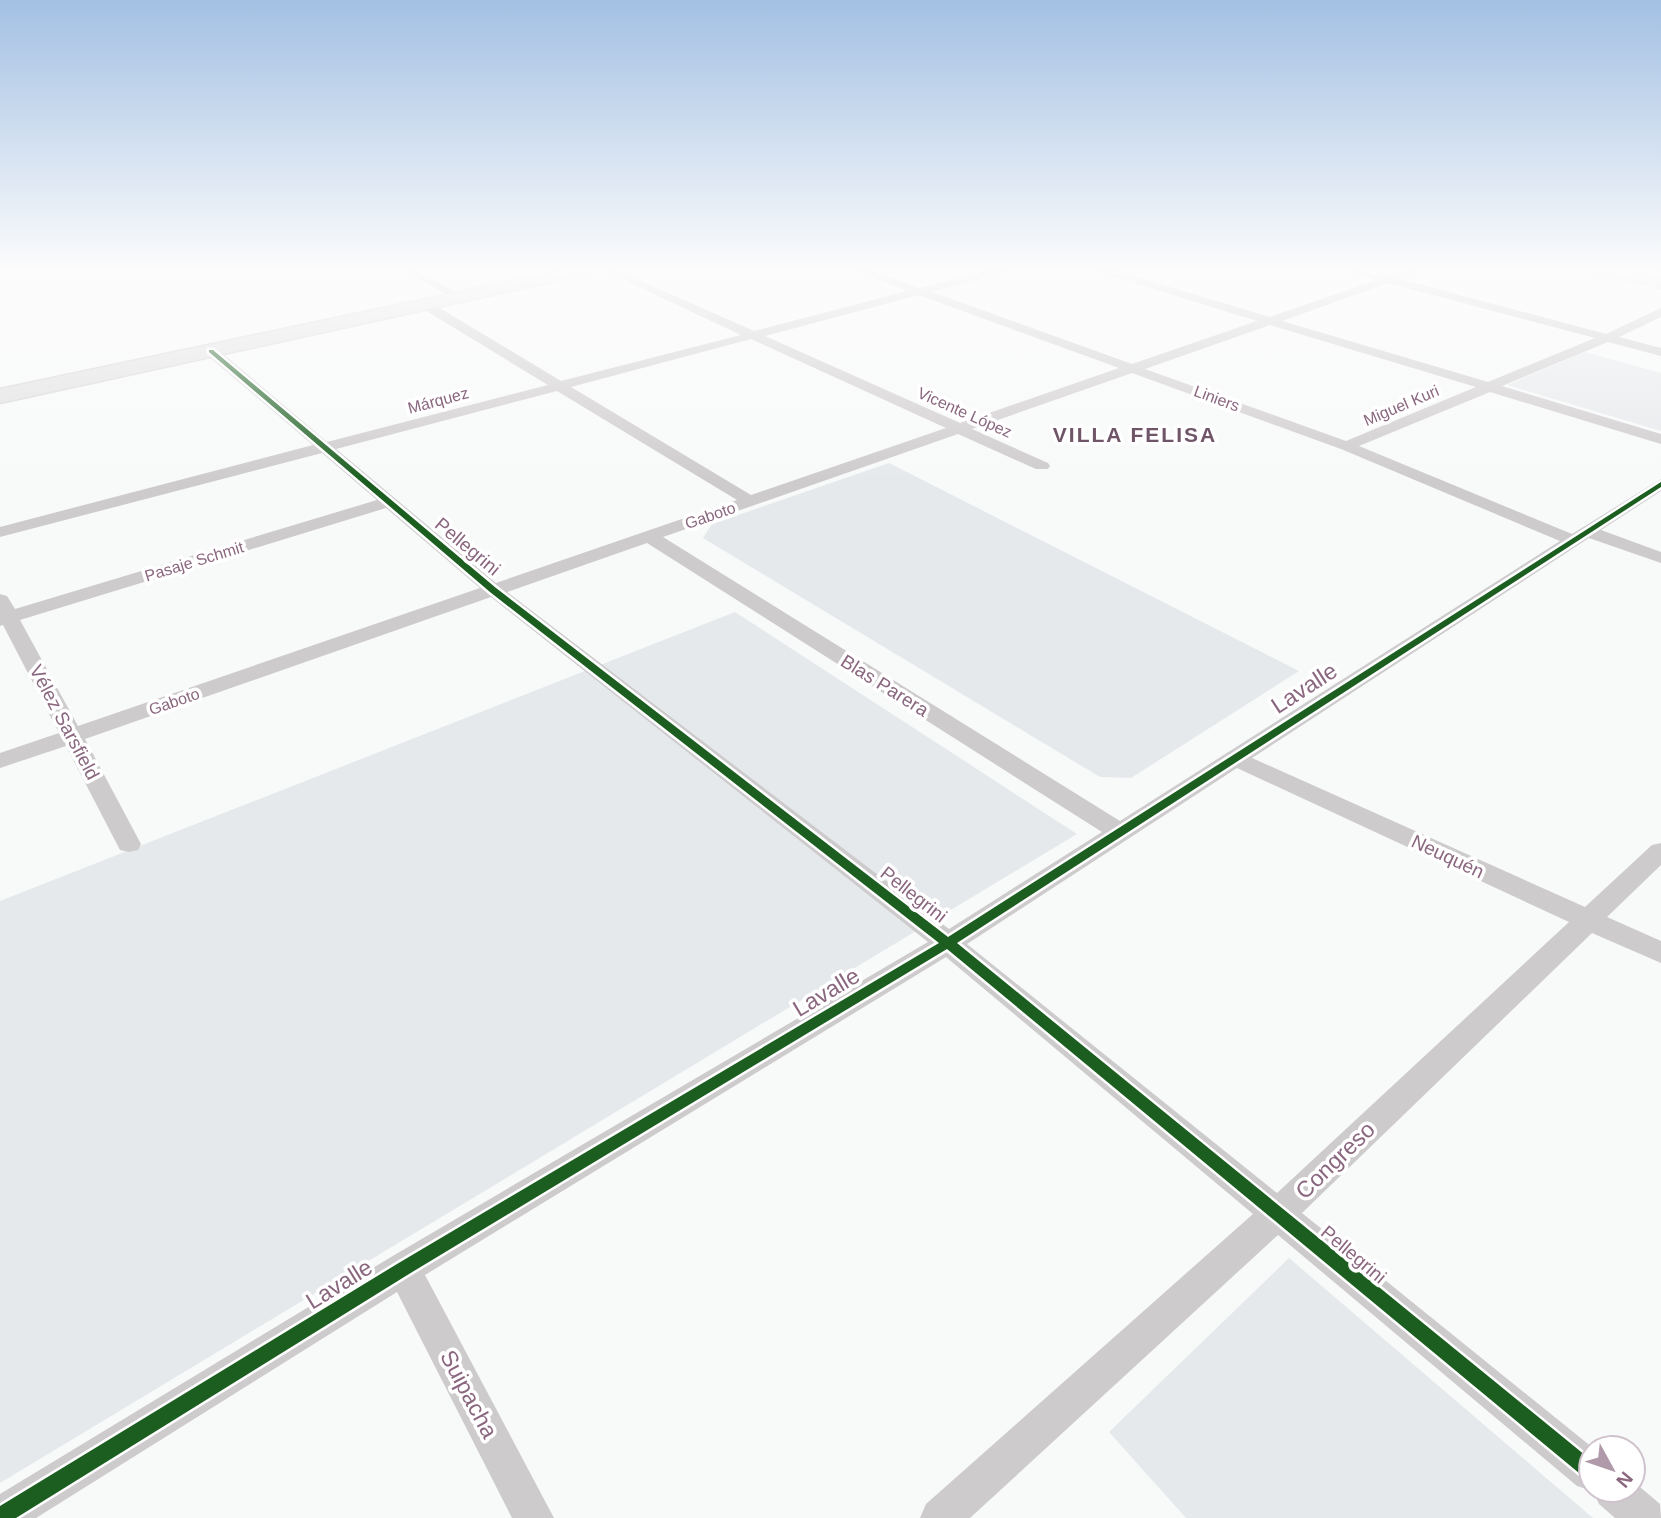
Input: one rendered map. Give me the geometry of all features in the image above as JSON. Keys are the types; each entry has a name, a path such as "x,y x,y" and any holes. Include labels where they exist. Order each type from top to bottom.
{"main road":[{"path":"0,398 262,340"}],"street":[{"path":"483,340 750,501"},
{"name":"Márquez","path":"0,532 735,340"},
{"name":"Vicente López","path":"764,340 1042,466"},
{"name":"Liniers","path":"1055,340 1579,535 1661,558"},
{"name":"Gaboto","path":"0,761 1216,340"},
{"path":"1336,340 1661,439"},
{"name":"Miguel Kuri","path":"1346,446 1603,340"},
{"path":"1614,340 1661,352"},
{"name":"Pellegrini","path":"211,351 493,590 948,943 1577,1460"},
{"name":"Lavalle","path":"0,1517 404,1269 948,943 1122,834 1234,758 1661,484"},
{"name":"Pasaje Schmit","path":"3,612 389,502"},
{"name":"Blas Parera","path":"649,536 1122,834"},
{"name":"Vélez Sarsfield","path":"3,612 129,844"},
{"name":"Neuquén","path":"1234,758 1661,953"},
{"name":"Congreso","path":"940,1518 1278,1214 1661,851"},
{"name":"Suipacha","path":"404,1269 534,1518"},
{"path":"1630,1504 1646,1518"}],"shaded area":[{"path":"1585,352 1661,373 1661,431 1507,385"},
{"path":"889,463 1299,671 1131,778 1100,777 703,538 712,524"},
{"path":"735,612 1077,834 0,1483 0,901"},
{"path":"1289,1258 1593,1518 1186,1518 1109,1432"}],"cycle path":[{"path":"211,351 493,590 948,943 1577,1460"},
{"path":"0,1517 403,1269 948,943 1661,484"}],"district":[{"name":"VILLA FELISA","path":"1135,435"}]}
